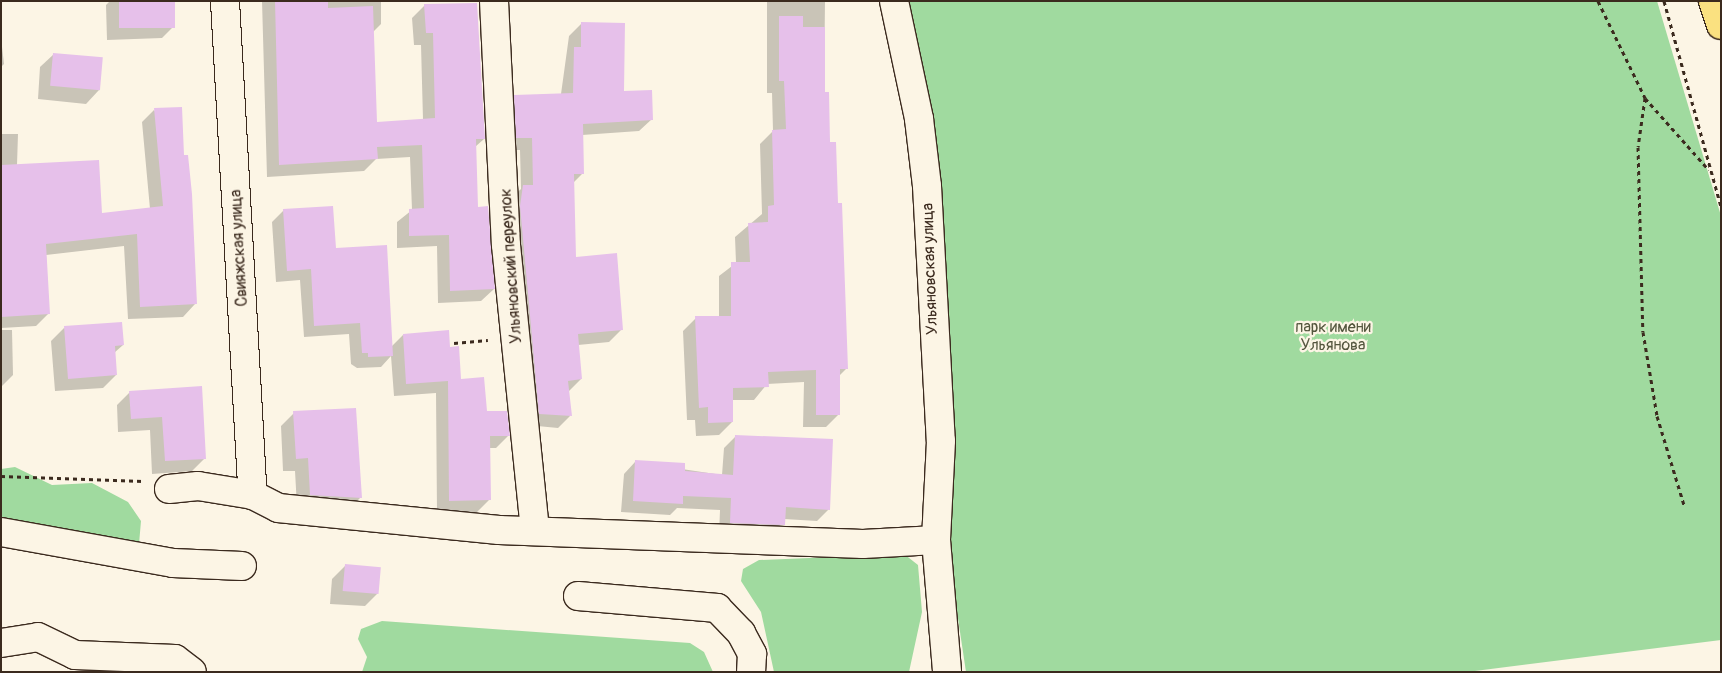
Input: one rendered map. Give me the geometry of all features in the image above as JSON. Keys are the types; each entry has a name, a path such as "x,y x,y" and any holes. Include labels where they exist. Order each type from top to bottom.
{"main road":[{"path":"1713,1 1721,25"}],"street":[{"name":"Свияжская улица","path":"225,1 253,495"},
{"name":"Ульяновский переулок","path":"494,1 506,245 535,530"},
{"name":"Ульяновская улица","path":"894,1 919,119 927,186 941,441 936,540 947,672"},
{"path":"169,489 198,486 253,495 278,508 535,530 863,544 936,540"},
{"path":"1,532 173,563 242,566"},
{"path":"578,596 717,608 742,633 752,654 751,672"},
{"path":"1,643 38,637 75,655 175,659 192,672"}],"path":[{"path":"1598,1 1645,98 1709,170"},
{"path":"1664,1 1709,170 1721,206"},
{"path":"1645,98 1638,147 1643,332 1657,416 1684,505"},
{"path":"1,476 142,480 169,489"}],"green space":[{"name":"парк имени Ульянова","path":"903,1 1657,1 1721,216 1721,640 1467,672 966,672 950,565"},
{"path":"15,467 52,485 92,483 128,502 141,521 139,544 56,527 1,538 1,469"},
{"path":"904,554 918,565 922,612 909,672 774,672 761,612 741,581 743,569 759,560"},
{"path":"382,621 690,643 704,652 713,672 362,672 367,657 358,639 361,629"}],"building":[{"path":"119,1 175,1 175,28 119,28"},
{"path":"275,1 328,1 328,8 373,6 377,122 435,118 433,33 426,33 424,4 477,3 485,139 476,139 478,207 488,206 495,289 450,291 449,235 409,236 409,209 424,208 422,145 377,147 378,159 279,165"},
{"path":"779,16 803,16 803,27 825,27 825,92 829,92 830,142 836,142 838,203 842,203 848,369 840,369 840,415 816,415 816,370 768,372 769,387 733,388 733,422 708,423 708,407 699,408 695,316 731,316 731,262 750,262 748,223 768,222 768,206 774,205 772,130 786,129 784,81 779,81"},
{"path":"581,22 625,23 624,91 652,90 653,120 583,124 584,174 574,174 576,257 617,253 623,330 578,334 582,379 568,381 572,416 539,414 520,206 523,185 533,185 532,138 516,138 514,95 573,93 574,47 581,47"},
{"path":"53,53 103,57 100,90 50,86"},
{"path":"182,107 184,155 188,155 192,194 197,304 140,307 137,234 46,244 50,314 1,317 1,165 99,160 102,213 163,206 154,108"},
{"path":"333,206 336,248 387,245 393,356 368,357 368,353 362,353 360,323 314,326 311,269 287,271 283,209"},
{"path":"122,322 124,345 115,346 117,375 68,379 64,326"},
{"path":"449,330 450,347 459,346 461,379 484,377 487,411 507,411 510,436 490,436 491,500 449,501 448,381 406,384 403,334"},
{"path":"202,386 206,459 165,461 162,417 131,419 129,391"},
{"path":"356,408 362,498 310,495 308,458 296,459 293,411"},
{"path":"735,435 833,439 830,510 786,507 785,525 730,523 731,498 683,496 683,504 633,501 635,460 685,463 685,471 733,475"},
{"path":"345,564 381,567 379,594 343,591"}]}
